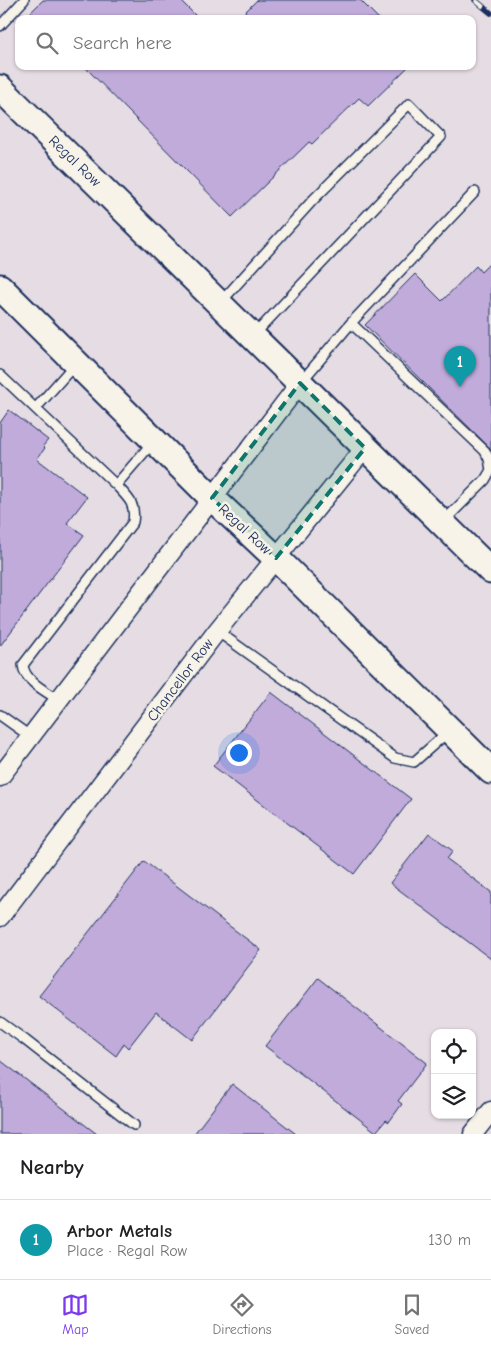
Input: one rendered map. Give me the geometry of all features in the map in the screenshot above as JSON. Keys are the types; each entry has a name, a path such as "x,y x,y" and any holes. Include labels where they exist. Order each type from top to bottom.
{"main road":[{"name":"Regal Row","path":"0,88 491,571"},
{"name":"Regal Row","path":"0,287 154,441 276,558 491,771"}],"street":[{"path":"0,777 300,383"},
{"name":"Chancellor Row","path":"0,917 217,631 365,448"},
{"path":"474,1134 491,1111"}],"lane":[{"path":"0,26 24,0"},
{"path":"220,303 313,200 409,104 440,137 253,336"},
{"path":"300,383 351,323 475,192"},
{"path":"351,323 485,451 489,459 491,470 485,480 442,523"},
{"path":"36,408 76,363"},
{"path":"0,375 116,485 131,502 134,509 133,522 24,665 27,676 59,700"},
{"path":"116,485 154,441"},
{"path":"217,631 395,758 414,762 450,730"},
{"path":"0,715 30,736"},
{"path":"0,1022 134,1125"}],"highlighted area":[{"path":"300,383 365,448 276,558 212,498"}],"building":[{"path":"43,0 180,0 195,15 28,15"},
{"path":"257,0 360,0 375,15 242,15"},
{"path":"88,70 405,70 368,106 359,98 312,144 309,142 232,217"},
{"path":"491,262 491,449 365,325 415,274 442,301 476,266 481,272"},
{"path":"9,410 48,440 37,459 87,497 67,523 84,535 0,646 0,423"},
{"path":"271,692 411,799 354,874 213,766"},
{"path":"429,833 453,851 447,859 491,892 491,959 390,883"},
{"path":"144,861 261,950 192,1040 156,1012 128,1048 124,1044 116,1056 39,996"},
{"path":"318,978 427,1063 398,1101 402,1104 389,1122 386,1120 376,1132 265,1046"},
{"path":"0,1060 97,1134 0,1134"},
{"path":"232,1084 296,1134 194,1134"}],"railway":[{"path":"475,0 491,13"}],"place":[{"name":"Arbor Metals","path":"460,387"}]}
